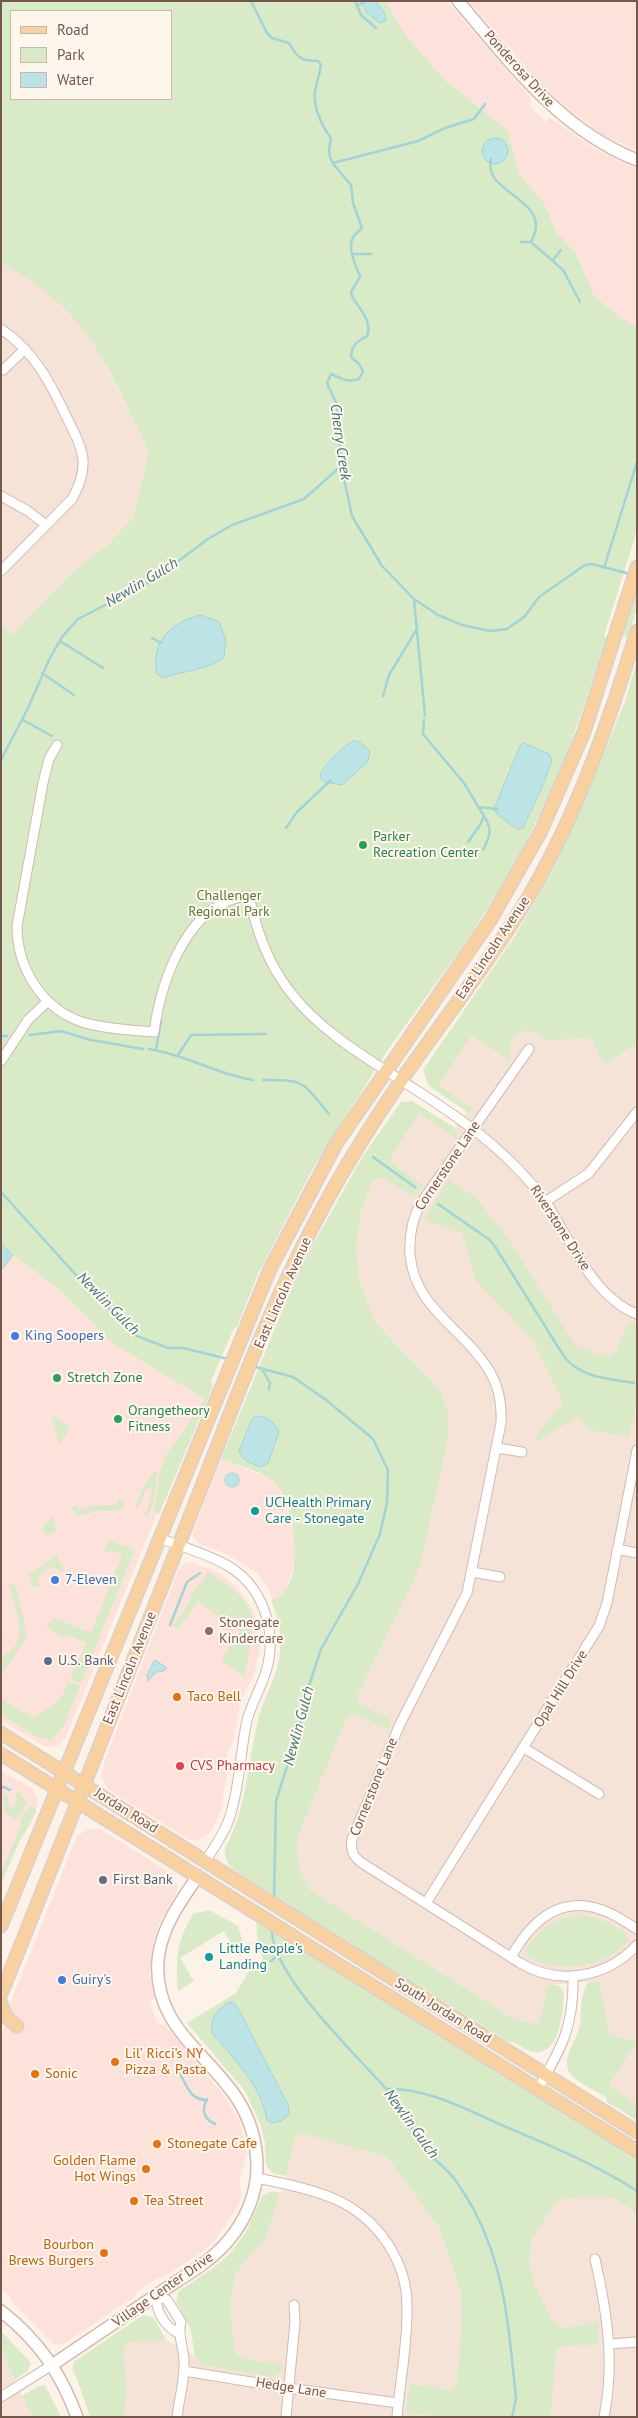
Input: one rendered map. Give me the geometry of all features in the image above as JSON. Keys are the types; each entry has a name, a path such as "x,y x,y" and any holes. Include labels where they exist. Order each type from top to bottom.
{"main road":[{"name":"East Lincoln Avenue","path":"1,1926 244,1331 275,1260 320,1172 386,1071 491,919 556,801 584,732 637,567"},
{"name":"East Lincoln Avenue","path":"1,1994 79,1802 239,1394 300,1251 331,1191 402,1080 508,930 532,890 573,809 591,768 637,631"},
{"name":"Jordan Road","path":"1,1733 249,1890"},
{"name":"Jordan Road","path":"1,1754 251,1908"},
{"path":"198,1876 229,1878"},
{"name":"South Jordan Road","path":"249,1890 637,2132"},
{"name":"South Jordan Road","path":"251,1908 637,2151"},
{"path":"1,2003 6,2017 17,2026 1,2028"}],"street":[{"name":"Ponderosa Drive","path":"458,1 537,93 553,108 588,136 637,160"},
{"path":"1,329 25,348 51,384 78,440 83,457 83,472 76,492 66,506 1,571"},
{"path":"3,370 25,348"},
{"path":"1,496 24,508 46,526"},
{"path":"1,1061 28,1020 48,1001 33,982 25,966 18,943 16,926 43,783 49,759 56,745"},
{"name":"Riverstone Drive","path":"48,1001 63,1013 82,1022 154,1032 158,1010 172,969 181,946 190,932 204,917 222,904 235,898 250,896 263,945 291,994 318,1022 354,1050 402,1080 473,1129 506,1157 545,1202 597,1283 614,1300 637,1314"},
{"name":"Cornerstone Lane","path":"529,1049 418,1209 411,1231 410,1249 413,1274 422,1294 479,1357 495,1383 502,1415 472,1572 461,1606 395,1734 351,1844 352,1853 358,1861 510,1957 538,1972 573,1977"},
{"path":"545,1202 589,1173 637,1112"},
{"path":"497,1448 522,1452"},
{"name":"Opal Hill Drive","path":"426,1903 599,1626 605,1611 637,1451"},
{"path":"159,1538 223,1564 240,1575 261,1603 268,1621 270,1637 266,1673 248,1717 230,1816 223,1833 205,1862"},
{"path":"617,1549 637,1553"},
{"path":"472,1572 500,1577"},
{"path":"524,1748 599,1794"},
{"name":"Village Center Drive","path":"52,2365 211,2258 228,2241 246,2214 256,2178 255,2145 246,2113 227,2085 179,2031 168,2012 160,1989 158,1960 162,1939 180,1903 198,1876"},
{"path":"510,1957 524,1934 539,1920 569,1907 597,1908 617,1916 637,1928"},
{"path":"538,2089 567,2032 573,2007 573,1977 605,1969 621,1959 637,1945"},
{"path":"256,2178 337,2200 366,2219 390,2247 400,2268 407,2298 407,2324 397,2417"},
{"path":"595,2259 606,2308 609,2344 609,2378 604,2417"},
{"path":"176,2417 184,2370 184,2355 178,2333 181,2322 167,2300 156,2295 156,2308 169,2329 178,2333"},
{"path":"286,2417 295,2322 294,2305"},
{"path":"1,2311 30,2336 52,2365 77,2417"},
{"path":"609,2344 637,2342"},
{"path":"1,2397 52,2365"},
{"name":"Hedge Lane","path":"184,2370 288,2388 398,2403"}],"shaded area":[{"path":"385,1 444,1 450,5 530,97 531,107 545,122 550,118 595,149 637,169 637,327 624,320 594,296 577,255 556,231 544,203 520,175 507,130 447,82 407,37"},
{"path":"469,1 637,1 637,151 605,136 566,108 539,83"},
{"path":"1,263 27,277 51,294 72,314 95,343 149,451 133,518 105,547 75,570 1,654"},
{"path":"524,1031 536,1032 547,1040 592,1039 599,1055 606,1063 637,1044 637,2104 609,2086 611,2035 598,1981 549,1985 539,2024 514,2019 310,1890 298,1865 297,1839 347,1717 355,1714 387,1730 392,1720 360,1704 357,1697 420,1567 440,1390 375,1322 360,1282 356,1249 361,1211 373,1181 382,1177 422,1185 391,1163 392,1155 419,1112 456,1137 455,1128 467,1112 475,1111 439,1085 472,1035 509,1054 510,1044 515,1035"},
{"path":"13,1255 56,1287 115,1345 207,1400 160,1512 156,1516 65,1739 59,1745 49,1747 44,1746 1,1720 1,1268"},
{"path":"221,1459 264,1476 277,1484 284,1499 295,1539 295,1558 286,1590 272,1600 269,1589 257,1573 229,1555 200,1544 192,1535"},
{"path":"190,1562 219,1573 239,1589 255,1614 260,1648 254,1675 239,1702 240,1708 232,1745 229,1748 224,1769 227,1775 220,1812 211,1832 198,1841 190,1840 109,1790 101,1775 106,1757 180,1566"},
{"path":"1,1771 32,1788 38,1801 32,1822 18,1844 1,1884"},
{"path":"88,1829 100,1829 172,1874 175,1885 177,1885 177,1891 158,1926 152,1947 150,1978 154,1997 150,2005 158,2023 165,2025 226,2098 240,2122 247,2152 239,2182 242,2194 238,2206 216,2239 202,2252 137,2292 135,2296 64,2344 55,2345 11,2301 9,2295 1,2290 1,2034 11,2013 9,2007 11,2001 77,1836"},
{"path":"297,2132 387,2157 439,2227 461,2292 461,2331 457,2384 451,2390 410,2384 407,2413 446,2417 123,2417 123,2351 128,2342 166,2340 195,2356 201,2364 281,2365 245,2359 235,2353 230,2301 236,2273 266,2236 286,2176"},
{"path":"593,2196 613,2198 637,2213 637,2417 551,2417 556,2352 561,2346 599,2345 597,2322 563,2328 551,2319 534,2283 529,2263 532,2240 557,2200"},
{"path":"1,2349 22,2396 33,2417 1,2417"}],"green space":[{"name":"Challenger Regional Park","path":"1,1 385,1 407,37 447,82 507,130 520,175 544,203 556,231 577,255 594,296 624,320 637,327 637,530 604,636 607,638 572,740 550,794 513,868 470,936 387,1051 312,1170 258,1274 237,1327 234,1328 211,1381 213,1387 159,1514 154,1511 160,1471 165,1457 205,1399 115,1345 56,1287 13,1255 1,1268 1,624 12,635 75,570 105,547 133,518 149,451 121,393 93,343 56,300 31,281 1,263"},
{"path":"637,589 637,608 628,637 622,636"},
{"path":"637,659 637,1044 606,1063 599,1055 592,1039 547,1040 536,1032 524,1031 515,1035 510,1044 510,1061 472,1035 439,1085 475,1111 467,1112 429,1086 423,1070 515,936 553,870 583,804 626,699"},
{"path":"412,1101 455,1128 457,1136 456,1138 419,1113 392,1155 391,1163 423,1185 414,1197 382,1177 373,1181 361,1211 356,1249 360,1282 375,1322 440,1390 448,1414 448,1437 420,1567 357,1697 360,1704 392,1720 388,1730 355,1714 347,1717 297,1839 298,1865 310,1890 514,2019 539,2024 548,1985 558,1985 564,1991 559,2029 550,2046 543,2051 530,2051 516,2043 509,2042 427,1991 340,1942 344,1939 336,1936 233,1869 225,1855 225,1849 242,1803 260,1712 279,1661 280,1632 271,1600 283,1593 290,1582 295,1554 292,1523 283,1495 277,1485 259,1473 221,1459 301,1266 363,1156 401,1102"},
{"path":"449,1180 476,1198 509,1240 576,1347 609,1357 615,1353 630,1321 637,1323 637,1398 629,1437 590,1430 578,1416 538,1441 535,1437 564,1403 533,1340 476,1280 462,1233 424,1219"},
{"path":"52,1416 70,1427 59,1445 58,1444"},
{"path":"155,1470 157,1472 154,1500 148,1517 143,1514 147,1511 152,1489 147,1489 135,1512 142,1490"},
{"path":"119,1499 124,1502 124,1508 121,1510 97,1511 78,1516 71,1508 77,1505 79,1510 93,1506 117,1505"},
{"path":"54,1516 56,1530 51,1534 45,1535 42,1527"},
{"path":"108,1540 135,1550 81,1683 70,1679 87,1643 68,1635 63,1637 46,1627 54,1618 91,1633 122,1555 111,1550 110,1553 104,1551"},
{"path":"56,1555 65,1572 48,1566 45,1572 42,1571 38,1580 41,1584 39,1587 32,1587 29,1574"},
{"path":"207,1572 235,1590 250,1610 252,1631 245,1677 221,1660 240,1632 198,1601 178,1629 173,1626 192,1599 190,1595 202,1582"},
{"path":"9,1583 16,1586 27,1636 1,1676 1,1653 2,1657 11,1650 17,1642 19,1634 18,1614"},
{"path":"69,1681 80,1686 63,1727 51,1741 36,1736 1,1714 1,1699 34,1717 60,1700"},
{"path":"3,1792 7,1795 10,1807 13,1807 18,1800 15,1795 18,1792 28,1803 16,1819 5,1813"},
{"path":"31,1806 37,1810 18,1844 1,1884 1,1873 21,1824 20,1819"},
{"path":"209,1910 238,1926 246,1952 239,1956 224,1931 180,1958 194,1981 178,1991 177,1960 183,1933 193,1914"},
{"path":"575,1916 595,1918 614,1926 626,1933 627,1943 616,1952 604,1958 580,1966 554,1965 528,1957 526,1949 541,1931 553,1923"},
{"path":"256,1920 489,2064 637,2159 637,2213 613,2198 593,2196 557,2200 532,2240 529,2263 534,2283 551,2319 563,2328 598,2322 599,2345 561,2346 556,2352 551,2417 446,2417 406,2413 410,2384 451,2390 457,2384 461,2331 461,2292 439,2227 387,2157 297,2132 286,2176 272,2173 266,2165 265,2143 260,2123 245,2091 187,2023 236,1993 252,1966 263,1959 258,1946"},
{"path":"599,1981 610,2035 636,2042 609,2086 637,2104 637,2120 607,2102 606,2097 573,2077 568,2068 568,2057 579,2029 583,1993 588,1983"},
{"path":"272,2191 280,2193 266,2237 236,2273 230,2301 235,2353 245,2359 282,2365 281,2371 274,2377 201,2364 195,2356 190,2327 176,2302 179,2291 216,2266 231,2252 246,2232 262,2196"},
{"path":"143,2315 154,2318 166,2340 128,2342 123,2351 127,2389 123,2417 90,2417 80,2386 72,2369 74,2362"},
{"path":"1,2331 31,2363 28,2371 15,2380 1,2349"},
{"path":"45,2385 61,2417 33,2417 22,2396 39,2386"}],"water":[{"path":"362,1 375,1 384,12 386,21 380,23 367,13"},
{"path":"495,138 504,142 508,151 504,160 495,164 486,160 482,151 486,142"},
{"path":"201,615 219,622 226,640 224,657 205,667 164,678 157,674 157,652 165,635 180,623"},
{"path":"353,741 358,741 370,751 368,761 342,785 325,782 320,778 323,769 338,752"},
{"path":"524,743 549,754 552,760 543,785 523,828 517,829 497,814 494,809 520,746"},
{"path":"1,1243 13,1255 4,1267 1,1268"},
{"path":"258,1416 271,1421 279,1432 268,1463 261,1467 250,1463 239,1451 252,1419"},
{"path":"229,1473 235,1473 239,1480 235,1487 229,1487 225,1483 225,1477"},
{"path":"155,1660 167,1668 164,1671 156,1672 148,1681 147,1675"},
{"path":"230,2002 234,2003 239,2010 288,2105 289,2114 281,2121 272,2123 267,2120 264,2107 253,2084 212,2033 211,2028 215,2015"}],"waterway":[{"name":"Cherry Creek","path":"251,1 267,33 272,38 289,43 300,58 318,61 321,65 315,92 315,104 321,122 331,138 330,157 334,165 351,185 353,203 362,228 351,242 353,257 360,277 351,292 367,320 368,331 367,336 354,346 351,357 359,364 363,371 359,379 354,380 344,379 331,374 327,383 337,405 341,465 352,516 382,566 414,599 438,615 462,625 490,631 507,629 525,616 539,597 585,565 592,564 630,574"},
{"path":"355,1 361,15 376,28"},
{"path":"357,6 366,1"},
{"path":"333,163 418,141 445,128 474,119 485,104"},
{"path":"491,159 491,171 497,181 527,206 534,215 536,227 531,242"},
{"path":"521,242 531,242 563,270 580,302"},
{"path":"553,260 561,250"},
{"path":"353,254 371,254"},
{"path":"604,568 637,462"},
{"name":"Newlin Gulch","path":"1,760 28,708 50,658 62,637 78,619 150,582 208,539 232,525 304,499 341,466"},
{"path":"414,600 425,716"},
{"path":"383,696 389,675 417,629"},
{"path":"152,638 161,643"},
{"path":"60,641 103,668"},
{"path":"42,673 74,695"},
{"path":"23,720 52,736"},
{"path":"424,720 423,734 464,783 484,816 468,842"},
{"path":"286,828 297,812 331,780"},
{"path":"479,807 497,809"},
{"path":"483,850 489,833 489,825 484,816"},
{"path":"156,1050 161,1021"},
{"path":"30,1035 61,1031 91,1040 143,1049"},
{"path":"178,1055 191,1035 266,1034"},
{"path":"1,1036 7,1036"},
{"path":"149,1049 253,1080"},
{"path":"263,1080 296,1082 302,1085 329,1114"},
{"path":"373,1157 415,1187"},
{"name":"Newlin Gulch","path":"1,1192 75,1274 137,1336 168,1348 183,1348 228,1359"},
{"path":"438,1204 490,1240 565,1358 572,1365 588,1374 634,1383"},
{"name":"Newlin Gulch","path":"252,1366 293,1377 325,1399 373,1439 388,1470 387,1503 380,1534 358,1584 321,1649 306,1695 296,1746 290,1757 276,1801 274,1899"},
{"path":"262,1369 270,1383 269,1389"},
{"path":"170,1625 187,1582 200,1573"},
{"path":"1,1786 10,1790"},
{"name":"Newlin Gulch","path":"272,1929 275,1947 285,1968 300,1990 337,2036 387,2090 426,2150 453,2177 473,2208 493,2254 504,2301 516,2399 512,2417"},
{"path":"271,1961 278,1955"},
{"path":"264,1970 267,1966"},
{"path":"177,2070 191,2093 195,2097 207,2100"},
{"path":"386,2089 417,2092 463,2107 573,2156 637,2191"},
{"path":"207,2099 204,2107 205,2114 208,2120 215,2124"}],"place":[{"name":"Parker Recreation Center","path":"363,845"},
{"name":"King Soopers","path":"15,1336"},
{"name":"Stretch Zone","path":"57,1378"},
{"name":"Orangetheory Fitness","path":"118,1419"},
{"name":"UCHealth Primary Care - Stonegate","path":"255,1511"},
{"name":"7-Eleven","path":"55,1580"},
{"name":"Stonegate Kindercare","path":"209,1631"},
{"name":"U.S. Bank","path":"48,1661"},
{"name":"Taco Bell","path":"177,1697"},
{"name":"CVS Pharmacy","path":"180,1766"},
{"name":"First Bank","path":"103,1880"},
{"name":"Little People's Landing","path":"209,1957"},
{"name":"Guiry's","path":"62,1980"},
{"name":"Lil’ Ricci’s NY Pizza & Pasta","path":"115,2062"},
{"name":"Sonic","path":"35,2074"},
{"name":"Stonegate Cafe","path":"157,2144"},
{"name":"Golden Flame Hot Wings","path":"146,2169"},
{"name":"Tea Street","path":"134,2201"},
{"name":"Bourbon Brews Burgers","path":"104,2253"}]}
